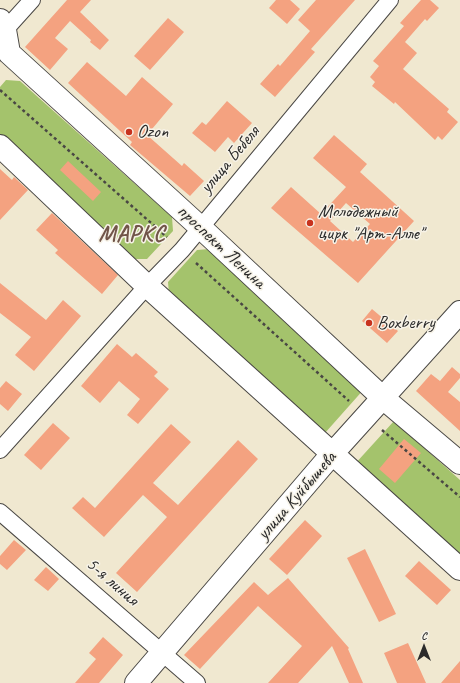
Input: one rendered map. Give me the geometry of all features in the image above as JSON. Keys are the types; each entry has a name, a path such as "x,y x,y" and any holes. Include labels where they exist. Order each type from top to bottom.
{"street":[{"path":"2,29 32,0"},
{"name":"улица Бебеля","path":"0,450 147,286 182,250 390,0"},
{"name":"проспект Ленина","path":"2,29 9,53 200,227 383,398 460,463"},
{"path":"0,146 147,286 460,569"},
{"name":"улица Куйбышева","path":"136,683 332,454 460,312"},
{"name":"5-я линия","path":"0,512 197,683"}],"path":[{"path":"0,90 167,237"},
{"path":"196,263 349,401"},
{"path":"382,430 460,497"}],"green space":[{"path":"6,80 20,81 172,217 173,231 147,259 134,259 0,139 0,87"},
{"path":"210,249 365,388 325,433 169,294 168,282 197,250"},
{"path":"394,421 460,480 460,560 354,465"}],"building":[{"path":"67,0 91,0 80,12 109,40 100,50 70,21 55,38 68,49 50,70 25,47"},
{"path":"276,0 290,0 300,9 287,24 269,8"},
{"path":"316,0 355,0 311,49 315,52 275,97 260,84 278,64 280,66 310,31 298,20"},
{"path":"421,0 430,0 439,8 427,21 425,19 405,42 417,53 403,69 449,109 447,112 458,122 442,140 438,136 435,140 395,102 394,104 372,86 375,82 370,77 379,66 373,61 404,26 400,23"},
{"path":"168,18 184,32 150,70 134,56"},
{"path":"87,62 126,96 142,77 173,104 147,135 182,166 184,163 204,181 190,196 130,145 132,142 68,83"},
{"path":"227,101 252,123 234,143 228,137 215,152 192,133 202,122 206,125"},
{"path":"334,135 367,164 360,172 414,221 358,283 271,208 291,187 321,214 346,187 313,158","holes":["346,203 370,224 353,242 330,221"]},
{"path":"68,161 101,192 93,201 60,170"},
{"path":"0,169 12,180 14,177 28,190 0,220"},
{"path":"52,213 118,275 102,294 55,253 58,250 36,230"},
{"path":"0,283 46,320 63,300 81,316 34,371 15,355 31,337 0,313"},
{"path":"372,309 398,331 387,343 362,321"},
{"path":"117,344 132,357 136,353 158,372 154,376 169,389 138,424 127,415 140,399 119,381 100,403 81,386"},
{"path":"452,367 460,374 460,378 448,392 460,402 460,431 416,391 431,374 440,381"},
{"path":"6,381 22,394 8,411 0,404 0,388"},
{"path":"53,423 70,438 41,470 24,455"},
{"path":"171,424 191,442 153,483 178,505 238,440 258,459 137,592 116,573 167,517 143,495 104,537 72,508 83,497 95,508"},
{"path":"404,439 421,453 395,483 379,469"},
{"path":"305,520 322,536 287,575 269,559"},
{"path":"14,540 26,550 7,570 0,564 0,556"},
{"path":"365,549 396,614 379,622 347,558"},
{"path":"419,561 451,590 437,605 405,576"},
{"path":"46,567 59,579 48,591 34,580"},
{"path":"288,578 349,648 348,649 363,683 349,683 332,646 298,683 268,683 302,646 258,606 200,669 184,655 254,582 268,595"},
{"path":"103,637 123,655 99,683 75,683 96,659 89,653"},
{"path":"408,643 426,683 397,683 384,653"},
{"path":"460,661 460,683 441,683"}],"place":[{"name":"Ozon","path":"129,132"},
{"name":"Молодежный цирк \"Арт-Алле\"","path":"310,223"},
{"name":"Boxberry","path":"369,323"}],"district":[{"name":"МАРКС","path":"132,235"}]}
